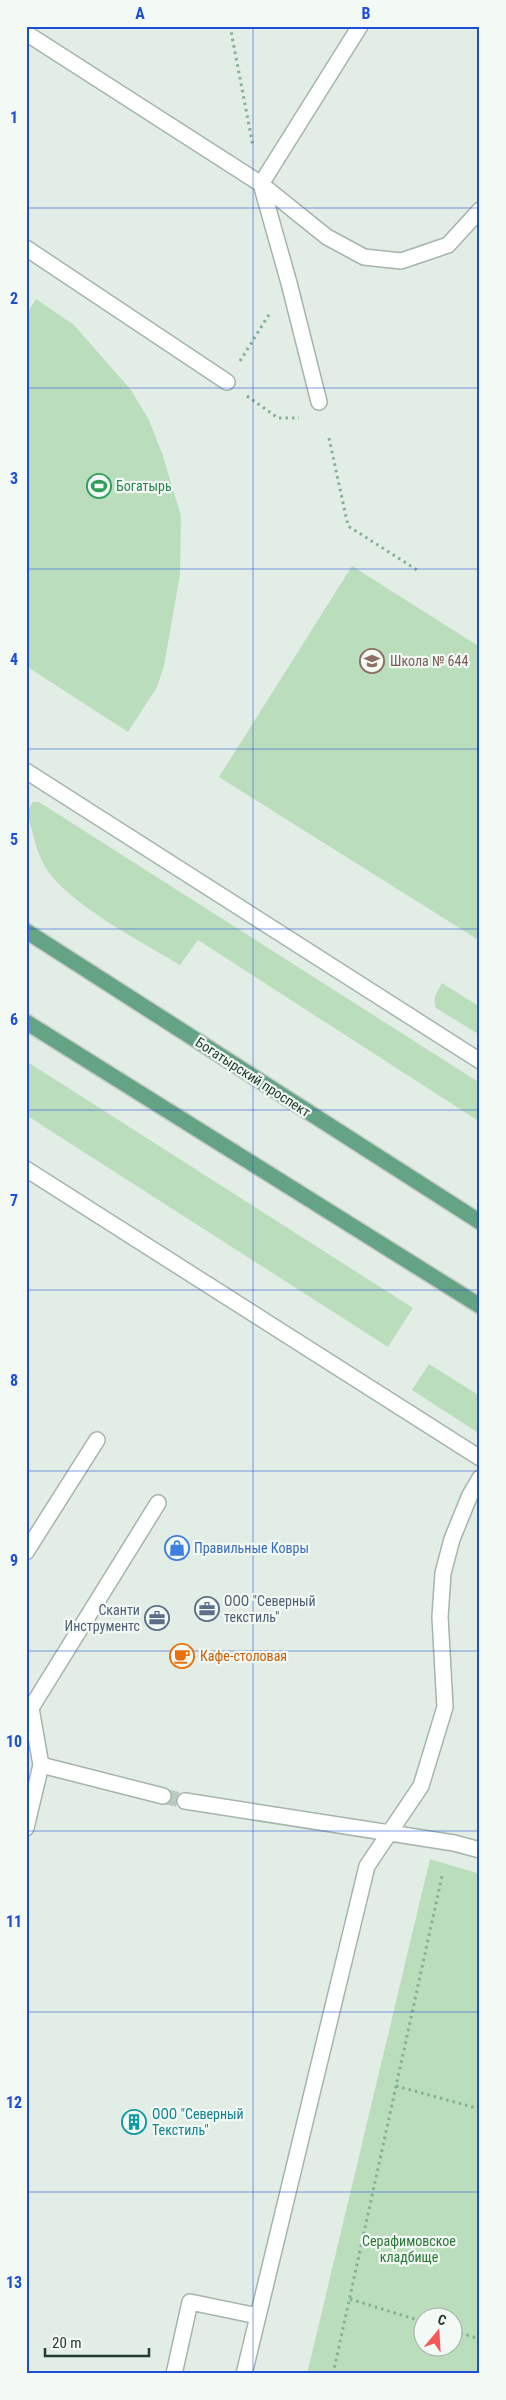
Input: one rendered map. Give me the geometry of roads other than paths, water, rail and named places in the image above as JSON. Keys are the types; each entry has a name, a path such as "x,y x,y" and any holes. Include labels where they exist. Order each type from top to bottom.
{"main road":[{"name":"Богатырский проспект","path":"26,931 480,1222"},
{"path":"26,1022 480,1306"}],"street":[{"path":"319,402 289,283 261,184 360,26"},
{"path":"26,33 261,184 327,238 364,257 401,262 448,245 480,210"},
{"path":"26,248 227,382"},
{"path":"26,771 480,1061"},
{"path":"26,1168 480,1458"},
{"path":"26,1552 96,1440"},
{"path":"244,2374 367,1866 421,1786 445,1706 440,1617 443,1573 452,1538 470,1495 480,1478"},
{"path":"26,1828 41,1765 28,1707 158,1503"},
{"path":"41,1765 163,1796"},
{"path":"185,1801 454,1843 480,1850"},
{"path":"174,2374 190,2302 258,2316"}],"tunnel":[{"path":"163,1796 185,1801"}],"place":[{"name":"Богатырь","path":"99,486"},
{"name":"Школа № 644","path":"372,661"},
{"name":"Правильные Ковры","path":"177,1548"},
{"name":"ООО \"Северный текстиль\"","path":"207,1609"},
{"name":"Сканти Инструментс","path":"157,1618"},
{"name":"Кафе-столовая","path":"182,1656"},
{"name":"ООО \"Северный Текстиль\"","path":"134,2122"}],"park label":[{"name":"Серафимовское кладбище","path":"409,2250"}]}
